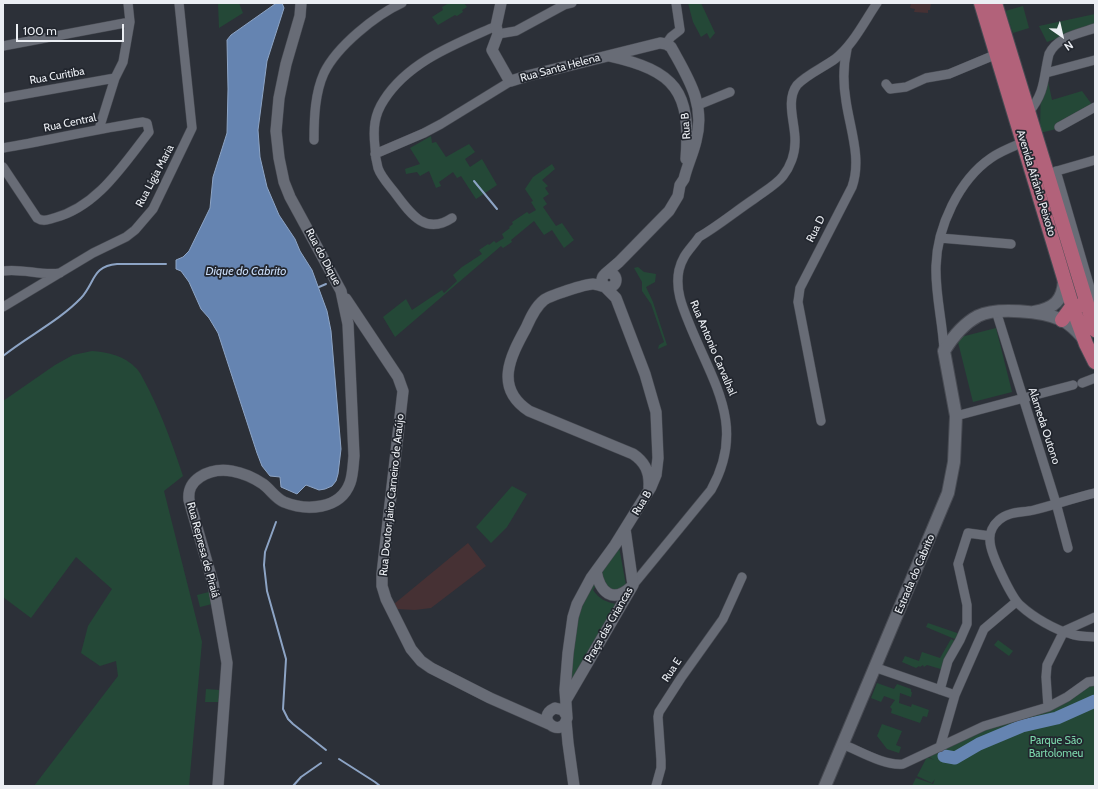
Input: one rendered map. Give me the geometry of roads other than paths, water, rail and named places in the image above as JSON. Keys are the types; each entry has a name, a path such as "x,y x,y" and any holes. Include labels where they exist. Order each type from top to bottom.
{"main road":[{"name":"Avenida Afrânio Peixoto","path":"981,3 1064,277 1077,309 1095,330"},
{"name":"Avenida Afrânio Peixoto","path":"995,3 1029,112 1051,172 1077,309 1086,344 1095,362"},
{"path":"1034,312 1052,306 1060,299 1064,292 1064,277"},
{"path":"1060,299 1077,309"},
{"path":"944,352 951,339 970,322 986,313 996,311 1034,312 1077,309"},
{"name":"Estrada do Cabrito","path":"825,786 948,493 954,462 956,416 944,352"}],"street":[{"path":"99,129 115,78 123,62 130,22 128,3"},
{"name":"Rua Lígia Maria","path":"3,308 93,253 126,236 135,230 153,209 191,133 193,125 179,3"},
{"name":"Rua do Dique","path":"301,3 300,16 287,58 279,98 276,131 279,158 284,182 290,197 341,291 348,319 349,336 354,456 353,468 350,484 347,489 338,499 325,506"},
{"path":"314,140 317,100 325,72 332,60 346,43 378,16 402,3"},
{"path":"501,3 492,51 508,79 511,81"},
{"path":"666,44 671,37 679,31 680,26 676,3"},
{"name":"Rua Antonio Carvalhal","path":"633,585 710,490 719,473 725,454 726,422 721,397 678,296 678,280 683,259 689,248 699,237 771,187 784,175 792,159 795,148 792,98 795,89 801,82 835,59 847,48 877,3"},
{"path":"452,218 444,223 431,225 419,220 410,213 381,174 375,154 374,135 376,116 384,100 401,79 436,54 497,30 516,31 565,4"},
{"path":"3,46 130,22"},
{"path":"1029,112 1037,102 1041,92 1049,54 1055,44 1095,28"},
{"name":"Rua Santa Helena","path":"375,154 441,124 511,81 660,43 666,44"},
{"name":"Rua B","path":"592,284 619,262 669,211 678,196 680,184 684,179 697,139 698,105 695,92 671,47 666,44"},
{"name":"Rua D","path":"821,421 800,310 799,294 800,288 852,187 856,174 855,150 844,86 843,67 847,48"},
{"path":"886,84 890,89 906,87 926,78 949,74 997,54"},
{"name":"Rua B","path":"607,56 641,64 663,75 670,81 681,98 685,110 687,126 686,172"},
{"path":"1046,73 1095,60"},
{"name":"Rua Curitiba","path":"3,98 115,78"},
{"path":"698,105 730,92"},
{"path":"1059,127 1095,107"},
{"name":"Rua Central","path":"3,148 143,122 148,125 149,132 103,188 86,204 61,217 44,221 36,218 3,168"},
{"path":"687,126 698,126"},
{"name":"Estrada do Cabrito","path":"944,352 936,267 940,238 947,216 957,196 974,173 991,158 1006,149 1024,142"},
{"path":"1051,172 1095,160"},
{"path":"940,238 1011,244"},
{"path":"616,298 616,280 619,262"},
{"path":"3,271 14,269 51,273 63,272"},
{"path":"605,287 601,281 604,274 612,274 616,280"},
{"path":"616,280 613,286 609,288 592,284 552,296 540,303 515,347 507,374 510,390 518,402 529,411 633,454 643,462 648,474 649,482 647,494"},
{"name":"Rua B","path":"565,701 568,653 573,617 580,597 647,494 654,481 657,463 656,412 645,374 616,298 605,287"},
{"name":"Rua Doutor Jairo Carneiro de Araújo","path":"341,291 366,331 398,376 403,391 382,574 382,586 386,598 411,649 421,661 431,668 551,725"},
{"name":"Alameda Outono","path":"996,311 1056,503 1068,548"},
{"path":"349,336 366,331"},
{"path":"1082,383 1095,378"},
{"path":"956,416 1073,385"},
{"name":"Rua Represa de Piraiá","path":"218,786 227,663 214,584 189,500 189,490 197,479 207,474 219,471 233,471 257,480 284,502 307,507 325,506"},
{"path":"1095,493 1032,511 1008,514 999,520 993,527 990,536 991,549 1016,602 1029,613 1064,632 1072,635 1095,637"},
{"name":"Praça das Criancas","path":"565,701 633,585 625,529"},
{"path":"940,690 948,661 967,624 967,605 958,564 968,533 990,536"},
{"path":"631,568 638,574 644,572"},
{"path":"596,571 600,584 606,592 610,594 618,595 624,593 633,585"},
{"name":"Rua E","path":"656,786 661,768 659,712 722,619 742,577"},
{"path":"940,747 955,695 984,629 1016,602"},
{"path":"1048,707 1046,677 1047,665 1064,632 1095,617"},
{"path":"874,667 955,695"},
{"path":"842,744 885,762 895,765 903,764 984,726 1048,707 1067,697 1088,682 1095,681"},
{"path":"565,701 549,712 547,718 551,725 568,743"},
{"path":"565,701 568,743 574,786"},
{"path":"527,714 539,714 553,709 560,709 566,718"},
{"path":"551,725 558,727 562,726 566,718"}],"water":[{"name":"Dique do Cabrito","path":"282,3 284,8 267,61 258,130 260,157 267,187 279,215 295,239 300,251 312,270 327,311 331,331 341,449 338,474 336,481 332,486 319,490 306,485 297,494 281,487 280,477 270,476 262,466 218,333 209,318 201,309 189,282 181,271 176,269 176,260 183,257 189,251 210,208 213,177 227,133 227,40 231,35 275,4"}],"waterway":[{"path":"474,181 497,209"},
{"path":"3,356 63,314 81,298 95,276 103,268 109,265 117,264 166,264"},
{"path":"319,287 326,284"},
{"path":"276,522 265,552 264,565 267,591 286,659 283,709 288,719 293,724 326,750"},
{"path":"944,756 955,758 979,744 1022,726 1057,718 1095,701"},
{"path":"339,759 380,786"},
{"path":"293,786 301,777 321,763"}],"park label":[{"name":"Parque São Bartolomeu","path":"1056,747"}]}
